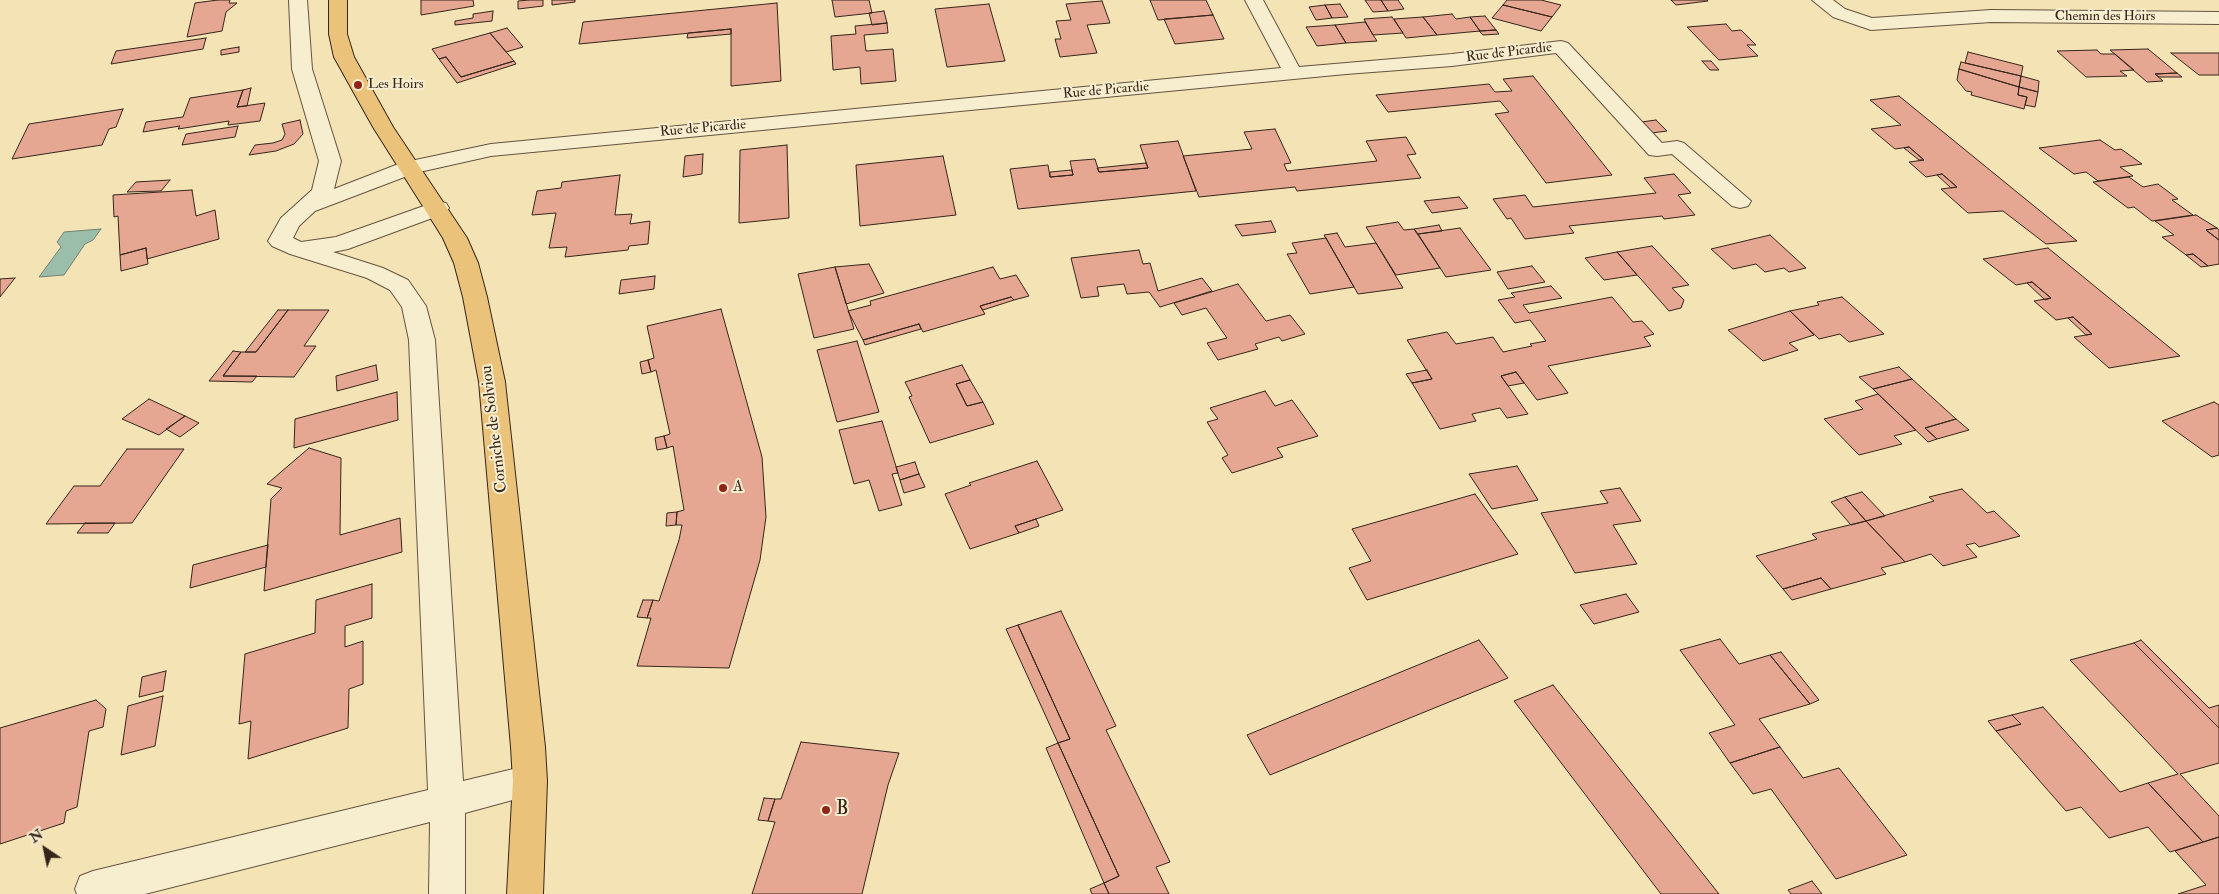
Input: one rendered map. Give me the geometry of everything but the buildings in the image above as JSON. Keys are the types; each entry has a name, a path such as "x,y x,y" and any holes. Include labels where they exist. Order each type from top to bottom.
{"main road":[{"name":"Corniche de Solviou","path":"338,0 338,34 344,57 358,85 409,168 438,208 456,238 466,262 475,298 492,382 530,781 525,894"}],"street":[{"path":"298,0 302,70 330,161 322,192 288,223 280,240 298,249 375,273 399,285 414,306 422,340 446,803 447,894"},
{"path":"1254,0 1293,73"},
{"name":"Chemin des Hoirs","path":"1821,0 1839,13 1871,24 1990,16 2219,18"},
{"path":"1966,0 1990,16"},
{"name":"Rue de Picardie","path":"308,206 409,168 491,150 1293,73 1452,60 1561,47 1657,150 1677,147 1740,201"},
{"path":"298,249 340,244 438,208"},
{"path":"93,889 530,781"}],"shaded area":[{"path":"101,229 93,240 85,244 64,275 39,277 61,247 57,242 64,232"}],"place":[{"name":"Les Hoirs","path":"358,85"},
{"name":"A","path":"723,488"},
{"name":"B","path":"826,810"}]}
